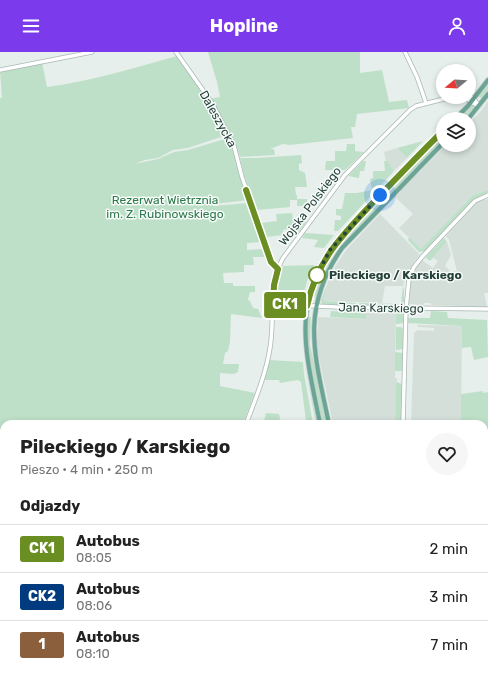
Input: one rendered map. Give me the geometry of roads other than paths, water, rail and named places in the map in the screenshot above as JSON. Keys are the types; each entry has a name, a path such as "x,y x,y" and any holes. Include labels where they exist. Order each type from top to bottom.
{"main road":[{"path":"476,97 488,80"},
{"path":"474,112 488,94"},
{"path":"463,112 470,104"},
{"path":"319,420 306,348 305,330 307,306 315,279 330,250 348,229 436,138"},
{"path":"328,420 314,346 313,324 320,289 327,272 342,248 436,149"}],"street":[{"path":"0,70 92,52"},
{"name":"Daleszycka","path":"176,52 212,103 234,146 242,177 270,260 278,269"},
{"path":"404,52 417,76 426,103"},
{"name":"Wojska Polskiego","path":"248,420 260,387 270,351 274,285 280,264 291,247 350,170 410,110 416,106 436,101"},
{"path":"403,420 408,281 416,264 475,201 488,194"},
{"path":"270,260 276,264 280,264"},
{"name":"Jana Karskiego","path":"273,304 316,307 488,309"},
{"path":"0,521 0,532"}],"place":[{"name":"Pileckiego / Karskiego","path":"317,275"}],"park label":[{"name":"Rezerwat Wietrznia im. Z. Rubinowskiego","path":"165,207"}]}
